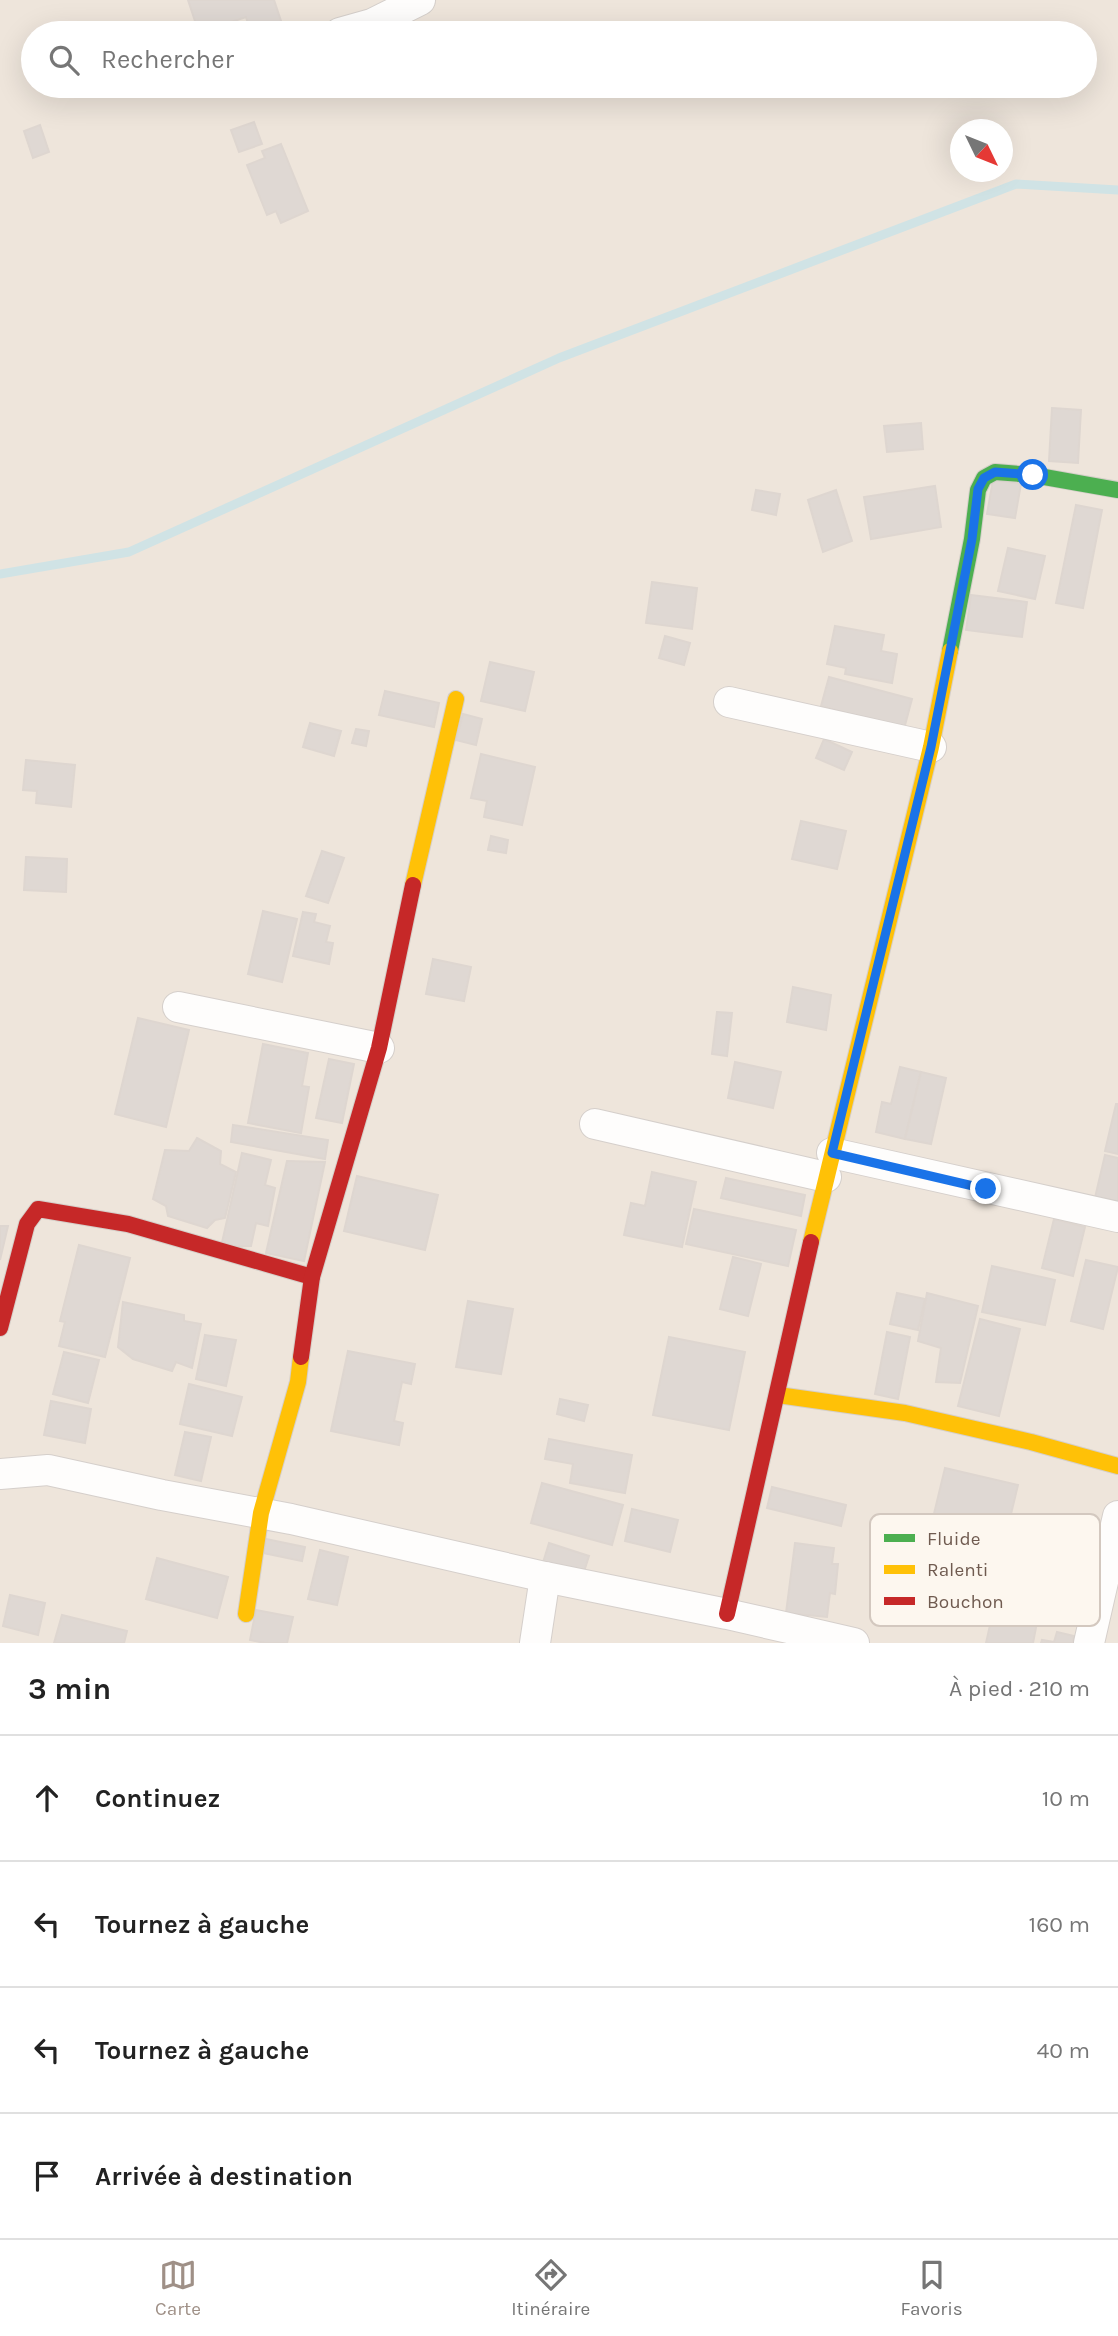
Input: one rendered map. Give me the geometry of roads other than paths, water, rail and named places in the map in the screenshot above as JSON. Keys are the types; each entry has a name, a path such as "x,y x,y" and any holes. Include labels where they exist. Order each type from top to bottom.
{"street":[{"path":"378,21 420,0"},
{"path":"727,1614 829,1165 931,747 972,539 975,502 984,478 995,472 1012,472 1118,490"},
{"path":"246,1614 261,1513 298,1382 312,1277 379,1048 423,834 456,699"},
{"path":"729,702 931,747"},
{"path":"178,1007 379,1048"},
{"path":"595,1124 1118,1217"},
{"path":"0,1328 27,1224 38,1209 128,1224 312,1277"},
{"path":"778,1395 905,1413 1031,1442 1118,1466"},
{"path":"0,1474 48,1470 261,1513 854,1643"},
{"path":"1100,1592 1118,1516"},
{"path":"535,1643 545,1577"}],"waterway":[{"path":"0,574 129,552 559,358 1016,184 1118,190"}]}
